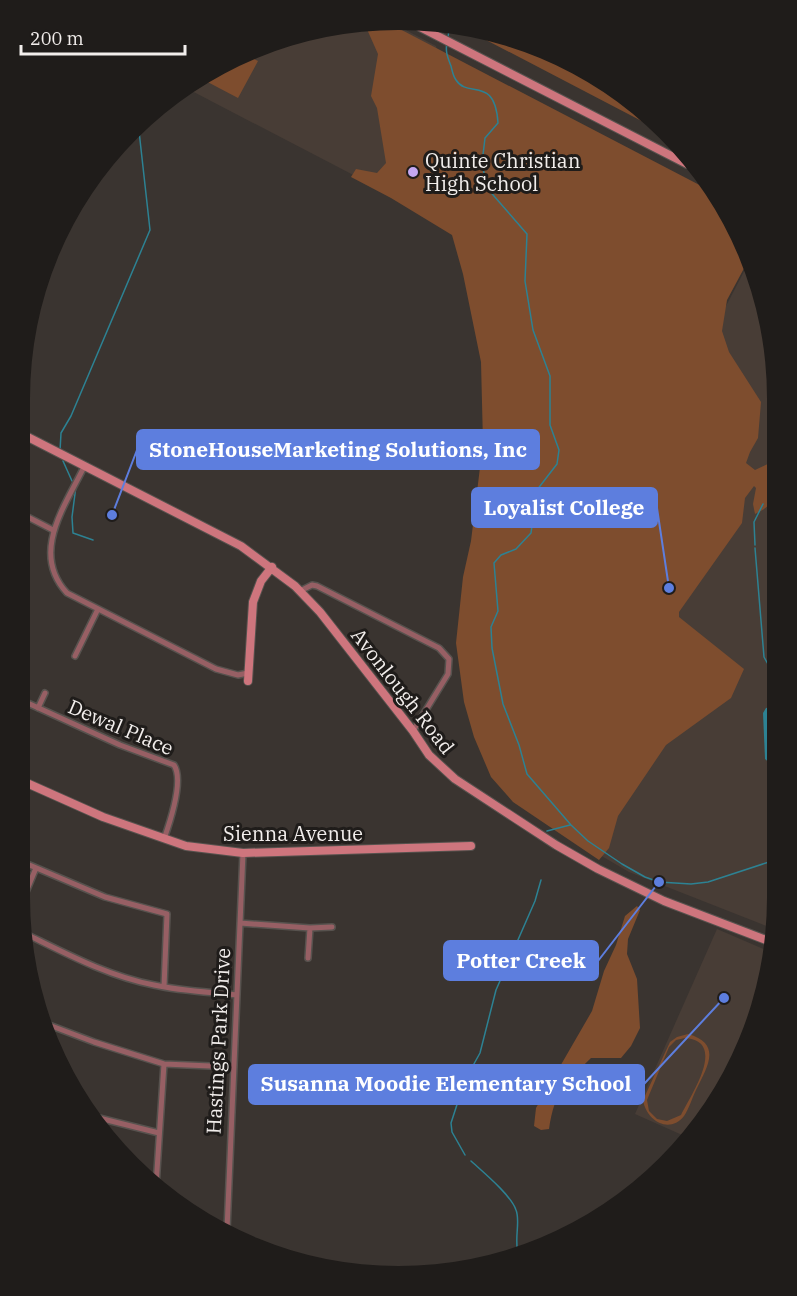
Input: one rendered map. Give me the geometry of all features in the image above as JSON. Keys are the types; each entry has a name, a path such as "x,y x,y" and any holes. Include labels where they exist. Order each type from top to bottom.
{"street":[{"path":"428,31 679,160"},
{"name":"Avonlough Road","path":"30,438 241,546 272,567 320,612 413,731 429,755 455,779 556,845 598,869 664,901 765,939"},
{"path":"84,467 53,530 52,567 56,581 67,593 216,669 248,677 253,602 261,581 272,567"},
{"path":"30,518 53,530"},
{"path":"300,591 312,585 317,586 439,648 449,659 448,674 413,731"},
{"path":"75,656 98,609"},
{"path":"38,708 45,693"},
{"name":"Dewal Place","path":"30,704 120,745 174,765 177,774 176,794 164,839"},
{"name":"Sienna Avenue","path":"30,784 103,817 186,846 243,853 471,846"},
{"name":"Hastings Park Drive","path":"227,1224 243,853"},
{"path":"30,865 112,900 167,914 164,987"},
{"path":"30,882 36,868"},
{"path":"240,923 310,928 332,927"},
{"path":"309,958 310,928"},
{"path":"32,937 100,969 127,979 164,987 237,995"},
{"path":"54,1027 164,1064 234,1066"},
{"path":"157,1175 164,1064"},
{"path":"104,1119 159,1132"}],"shaded area":[{"path":"402,30 698,184 718,214 743,270 727,300 722,331 729,352 761,402 758,438 746,463 755,470 767,464 767,506 755,514 753,504 756,488 754,486 745,498 742,523 679,612 679,617 744,669 731,698 666,745 618,816 609,848 599,860 513,802 491,777 474,737 464,702 456,643 463,577 471,541 483,443 481,362 463,274 452,235 351,177 356,169 377,173 386,163 377,108 371,96 378,54 368,32"},
{"name":"Quinte Christian High School","path":"406,30 436,46 507,255 194,92 214,79 257,58 303,43 350,33"},
{"path":"490,42 540,58 583,79 640,120"},
{"path":"254,59 258,61 238,98 209,83"},
{"path":"744,271 760,327 767,398 766,926 629,872 593,851 627,496"},
{"path":"637,906 640,910 628,939 627,954 637,979 640,1028 631,1046 621,1058 591,1058 574,1075 558,1097 549,1129 541,1130 534,1126 536,1108 592,1011 625,916"},
{"path":"717,929 763,949 754,993 739,1039 718,1082 691,1122 681,1134 635,1114"},
{"path":"688,1034 699,1038 706,1044 709,1050 708,1065 684,1116 678,1122 665,1125 653,1119 643,1100 670,1042","holes":["685,1038 698,1041 704,1048 705,1058 703,1070 692,1095 681,1115 667,1121 657,1119 649,1111 647,1100 669,1047 676,1040"]}],"water":[{"path":"766,708 767,761 765,759 763,713"}],"waterway":[{"path":"448,38 449,33"},
{"path":"447,43 447,55 456,80 467,88 487,93 496,108 498,123 485,138 482,163 487,188 527,234 525,281 533,330 550,376 550,425 559,450 557,464 530,499 528,508 533,519 531,533 516,549 501,555 494,563 498,611 491,627 492,648 503,704 519,745 527,774 588,841 645,877 659,882 691,884 708,882 767,863"},
{"path":"60,451 61,433 71,416 150,230 140,136"},
{"path":"63,461 72,481"},
{"path":"76,486 72,517 73,533 93,540"},
{"path":"755,545 754,522 763,504"},
{"path":"755,548 764,657 767,662"},
{"path":"547,831 570,825"},
{"path":"465,1155 452,1132 451,1123 465,1080 480,1053 496,990 535,901 541,880"},
{"path":"471,1161 496,1184 513,1204 518,1220 517,1246"}],"place":[{"name":"Quinte Christian High School","path":"413,172"},
{"name":"StoneHouseMarketing Solutions, Inc","path":"112,515"},
{"name":"Loyalist College","path":"669,588"},
{"name":"Potter Creek","path":"659,882"},
{"name":"Susanna Moodie Elementary School","path":"724,998"}]}
